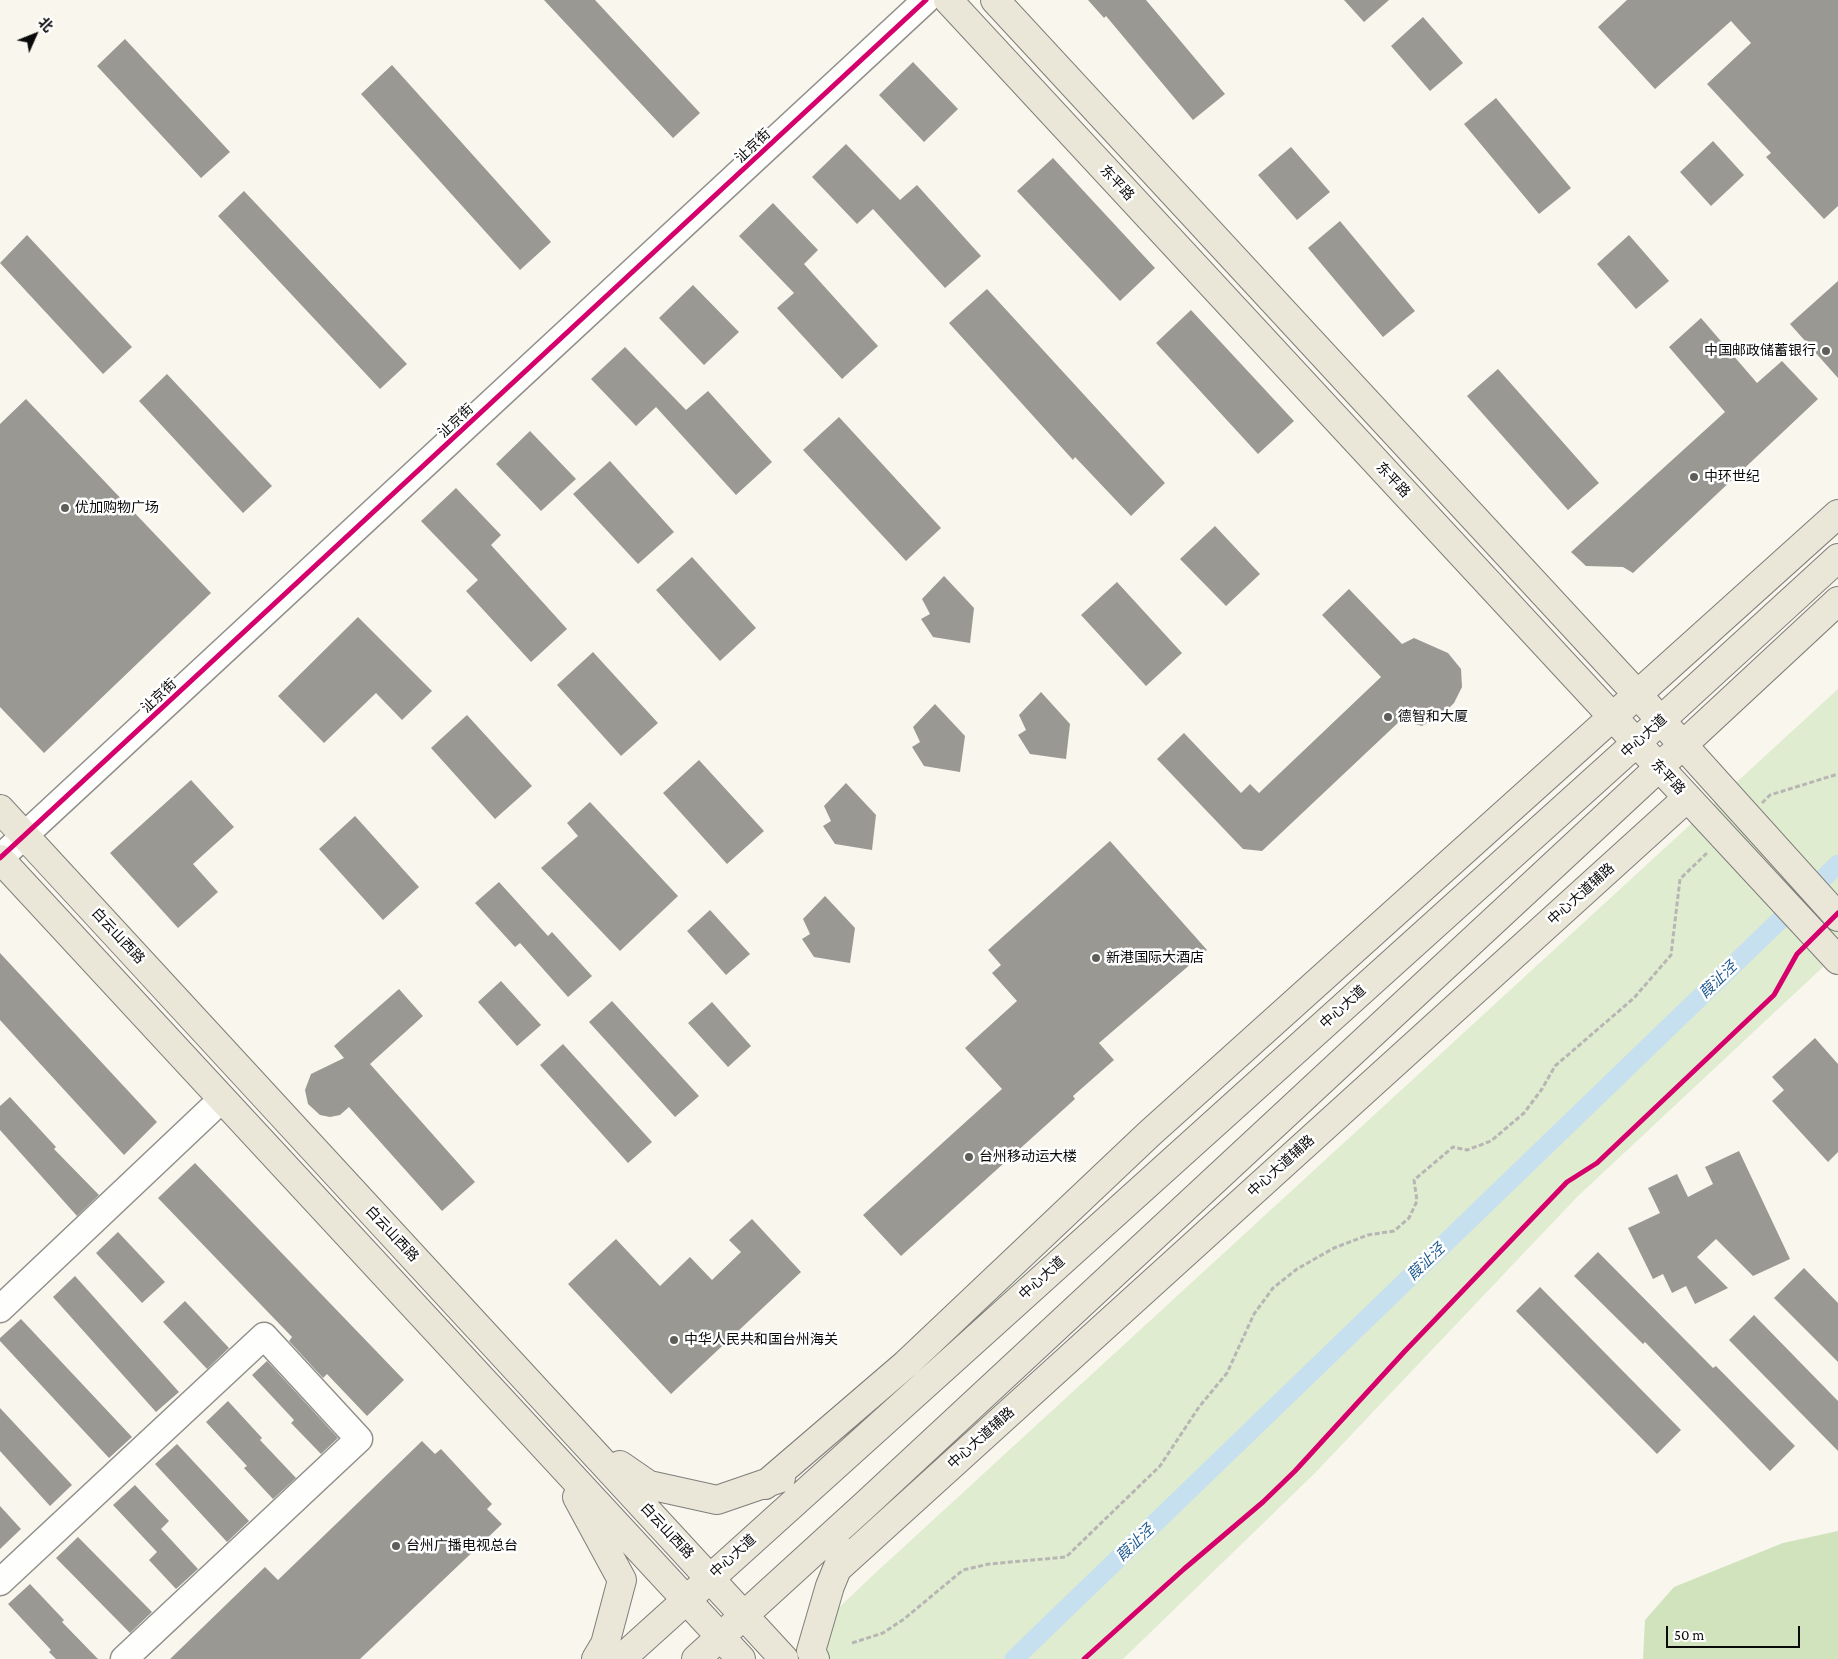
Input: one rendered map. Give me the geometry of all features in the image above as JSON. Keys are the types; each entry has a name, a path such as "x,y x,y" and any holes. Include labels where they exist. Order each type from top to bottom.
{"main road":[{"name":"东平路","path":"948,0 1838,960"},
{"path":"995,0 1637,694 1832,911"},
{"path":"765,1485 906,1364 1149,1134 1838,514"},
{"name":"中心大道","path":"603,1655 686,1599 1636,743 1838,558"},
{"path":"696,1659 865,1505 1838,601"},
{"path":"1783,651 1838,624"},
{"path":"1636,743 1637,694"},
{"path":"1684,746 1686,798"},
{"name":"中心大道辅路","path":"837,1569 1686,798"},
{"name":"白云山西路","path":"0,809 784,1659"},
{"path":"0,858 742,1659"},
{"name":"中心大道","path":"582,1438 649,1486 718,1500 765,1485 846,1454"},
{"path":"547,1449 587,1514 622,1580 603,1655"},
{"path":"815,1659 811,1651 830,1586 865,1505"}],"street":[{"name":"沚京街","path":"0,858 926,0"},
{"path":"0,1309 222,1099"},
{"path":"0,1582 264,1336 359,1439 124,1659"}],"path":[{"path":"1748,817 1770,795 1838,774"},
{"path":"852,1643 883,1633 904,1619 963,1570 989,1564 1039,1561 1066,1557 1160,1466 1199,1407 1227,1373 1254,1314 1274,1288 1297,1269 1334,1248 1368,1235 1394,1231 1409,1218 1417,1201 1414,1180 1453,1147 1466,1150 1491,1142 1524,1113 1542,1089 1555,1066 1634,998 1671,955 1680,879 1724,838"}],"green space":[{"path":"1838,689 1838,953 1577,1197 1315,1473 1123,1659 785,1659 871,1577"},
{"path":"1838,1531 1838,1659 1643,1659 1645,1620 1674,1587 1783,1543"}],"building":[{"path":"544,0 595,0 700,113 673,138"},
{"path":"1088,0 1146,0 1225,94 1193,120 1106,16 1104,18"},
{"path":"1344,0 1389,0 1364,22"},
{"path":"1627,0 1838,0 1838,206 1824,219 1766,157 1771,153 1707,84 1751,43 1731,21 1655,89 1598,27"},
{"path":"1423,17 1463,63 1430,91 1391,46"},
{"path":"125,39 230,152 201,178 97,66"},
{"path":"913,62 958,109 924,142 879,95"},
{"path":"392,65 551,242 520,270 361,94"},
{"path":"1496,98 1571,188 1539,214 1464,124"},
{"path":"1713,141 1744,175 1711,206 1680,172"},
{"path":"846,144 900,200 917,185 981,256 945,288 873,209 857,224 812,177"},
{"path":"1291,147 1330,192 1297,220 1258,175"},
{"path":"1053,158 1155,268 1120,301 1017,191"},
{"path":"244,191 407,364 380,389 218,216"},
{"path":"773,203 818,250 804,264 878,346 842,379 777,308 794,293 739,236"},
{"path":"1340,221 1415,311 1383,337 1308,248"},
{"path":"27,235 132,347 103,374 0,263"},
{"path":"1629,235 1669,281 1636,309 1597,264"},
{"name":"中国邮政储蓄银行","path":"1838,281 1838,378 1790,324"},
{"path":"693,285 739,332 704,365 659,318"},
{"path":"987,289 1165,483 1131,516 1075,457 1073,460 949,323"},
{"path":"1191,310 1294,421 1258,454 1156,343"},
{"name":"中环世纪","path":"1701,318 1757,383 1782,361 1818,399 1633,573 1623,567 1586,566 1571,552 1725,412 1669,347"},
{"path":"625,347 686,410 708,391 772,462 736,495 656,407 636,426 591,379"},
{"path":"1498,369 1599,483 1568,510 1467,396"},
{"path":"167,374 272,486 243,513 139,401"},
{"name":"优加购物广场","path":"26,399 211,593 44,753 0,707 0,424"},
{"path":"839,417 941,528 906,561 803,450"},
{"path":"530,431 576,479 541,511 496,464"},
{"path":"610,461 674,532 638,564 573,494"},
{"path":"456,488 501,535 491,545 567,629 531,662 466,591 478,580 421,521"},
{"path":"1215,526 1260,574 1226,606 1180,559"},
{"path":"692,557 756,628 720,661 656,590"},
{"path":"944,576 974,608 970,643 933,637 921,619 930,614 922,599"},
{"path":"1117,582 1182,653 1146,686 1081,615"},
{"name":"德智和大厦","path":"1349,589 1402,644 1414,638 1448,653 1461,669 1462,687 1454,703 1444,713 1422,726 1401,720 1262,851 1243,849 1157,759 1184,733 1241,793 1250,784 1259,793 1381,677 1322,615"},
{"path":"358,617 432,691 402,720 376,693 324,743 278,696"},
{"path":"593,652 658,723 621,756 557,685"},
{"path":"1041,692 1070,724 1066,759 1030,754 1018,735 1026,730 1019,715"},
{"path":"935,704 965,736 960,772 924,766 912,747 920,742 913,727"},
{"path":"467,715 532,786 495,819 431,748"},
{"path":"699,760 764,831 727,864 663,793"},
{"path":"191,780 234,827 193,864 218,892 178,928 110,853"},
{"path":"846,783 876,815 872,850 835,844 823,826 831,821 824,806"},
{"path":"590,802 678,896 620,951 541,868 578,836 567,823"},
{"path":"355,816 419,887 383,920 319,849"},
{"path":"1110,841 1207,950 1099,1043 1114,1060 1073,1096 1075,1099 901,1256 863,1215 1002,1089 965,1048 1017,1001 992,973 1001,965 988,950"},
{"path":"499,882 548,936 552,932 592,976 568,997 520,943 515,947 475,903"},
{"path":"825,896 855,928 850,963 814,957 802,939 810,934 803,919"},
{"path":"710,910 750,954 726,975 687,931"},
{"path":"0,953 157,1122 124,1155 0,1020"},
{"path":"501,981 541,1025 517,1046 478,1002"},
{"path":"399,989 423,1016 370,1064 475,1182 442,1211 349,1107 340,1115 330,1117 320,1115 308,1104 305,1090 311,1074 344,1058 334,1046"},
{"path":"612,1001 699,1096 675,1117 589,1022"},
{"path":"712,1002 751,1046 728,1067 688,1023"},
{"path":"1815,1038 1838,1064 1838,1152 1828,1162 1772,1101 1784,1090 1772,1077"},
{"path":"563,1044 652,1142 628,1163 540,1065"},
{"path":"10,1097 56,1147 54,1149 99,1195 77,1216 0,1130 0,1106"},
{"path":"1739,1151 1790,1259 1753,1276 1716,1239 1697,1257 1728,1288 1695,1304 1686,1286 1672,1293 1663,1274 1653,1279 1628,1228 1660,1213 1648,1188 1677,1174 1688,1197 1713,1184 1705,1167"},
{"path":"195,1163 404,1380 367,1416 327,1374 323,1378 289,1341 292,1337 158,1198"},
{"name":"中华人民共和国台州海关","path":"752,1219 801,1272 671,1394 568,1284 616,1239 660,1286 690,1257 712,1280 741,1252 729,1240"},
{"path":"118,1232 165,1282 142,1303 96,1253"},
{"path":"1598,1252 1713,1368 1716,1366 1795,1446 1770,1471 1645,1342 1643,1344 1574,1276"},
{"path":"1804,1268 1838,1303 1838,1362 1774,1298"},
{"path":"75,1276 179,1392 156,1412 53,1297"},
{"path":"1540,1287 1681,1430 1657,1454 1516,1311"},
{"path":"185,1301 229,1348 207,1369 163,1322"},
{"path":"1754,1315 1838,1401 1838,1451 1729,1340"},
{"path":"21,1319 132,1437 109,1458 0,1341 0,1338"},
{"path":"267,1361 338,1438 321,1454 291,1423 294,1420 252,1375"},
{"path":"228,1401 262,1438 260,1440 296,1478 273,1499 244,1468 247,1466 206,1422"},
{"path":"0,1408 72,1485 50,1506 0,1451"},
{"name":"台州广播电视总台","path":"422,1441 435,1454 441,1449 492,1504 487,1509 502,1524 360,1659 170,1659 265,1567 278,1580"},
{"path":"177,1444 249,1521 227,1542 155,1464"},
{"path":"135,1485 169,1521 161,1529 198,1569 176,1589 149,1560 157,1552 113,1505"},
{"path":"0,1506 21,1529 0,1549"},
{"path":"78,1537 152,1612 130,1633 56,1558"},
{"path":"30,1584 64,1620 62,1622 98,1659 56,1659 49,1652 51,1650 8,1604"}],"waterway":[{"name":"葭沚泾","path":"1014,1659 1838,864"}],"cycle path":[{"path":"0,858 926,0"},
{"path":"1084,1659 1184,1569 1263,1502 1295,1471 1405,1351 1567,1182 1597,1163 1774,995 1797,954 1838,913"}],"place":[{"name":"中国邮政储蓄银行","path":"1826,351"},
{"name":"中环世纪","path":"1694,477"},
{"name":"优加购物广场","path":"65,508"},
{"name":"德智和大厦","path":"1388,717"},
{"name":"新港国际大酒店","path":"1096,958"},
{"name":"台州移动运大楼","path":"969,1157"},
{"name":"中华人民共和国台州海关","path":"674,1340"},
{"name":"台州广播电视总台","path":"396,1546"}]}
